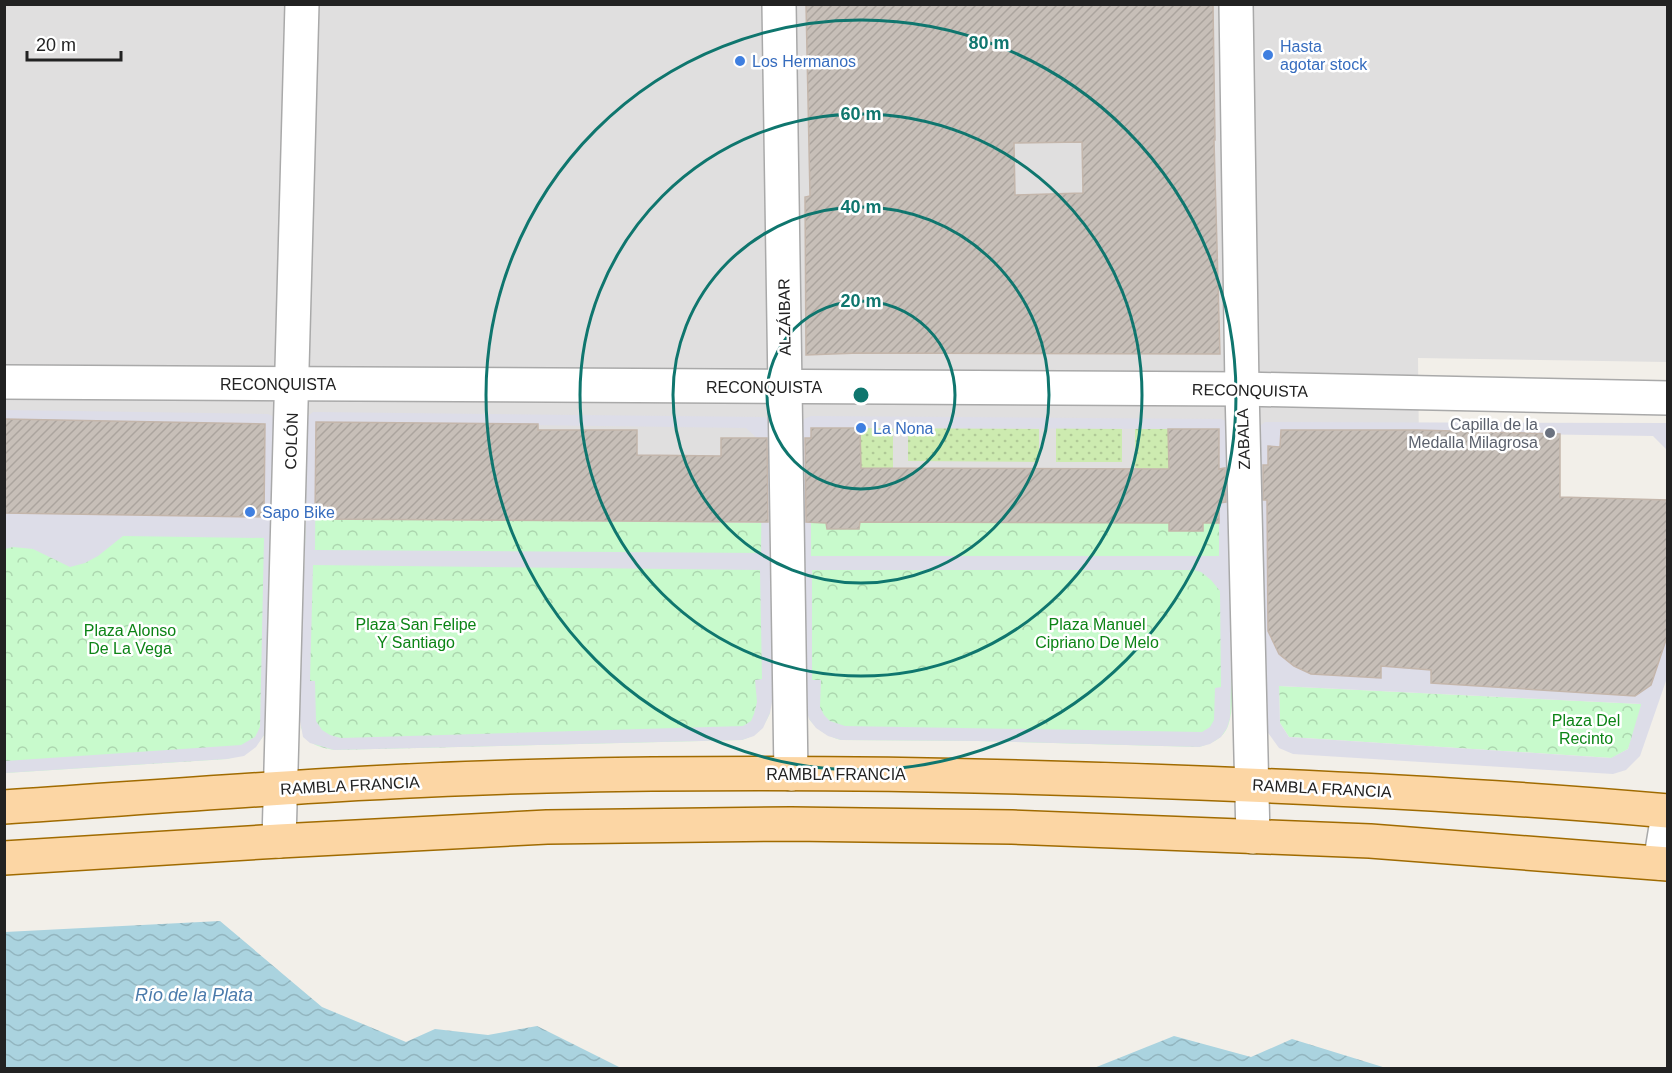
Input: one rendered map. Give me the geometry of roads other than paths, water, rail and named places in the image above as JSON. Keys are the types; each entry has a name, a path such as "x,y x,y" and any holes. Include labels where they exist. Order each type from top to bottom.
{"main road":[{"name":"RAMBLA FRANCIA","path":"4,807 279,789 544,776 791,774 1023,776 1253,785 1478,797 1668,813"},
{"path":"4,858 547,827 791,824 1012,827 1370,841 1664,863"}],"street":[{"name":"COLÓN","path":"279,841 302,4"},
{"name":"ALZÁIBAR","path":"778,4 791,774"},
{"name":"ZABALA","path":"1236,4 1242,389 1253,837"},
{"name":"RECONQUISTA","path":"4,382 1242,389 1668,398"},
{"path":"1664,863 1668,813"}],"water":[{"name":"Río de la Plata","path":"220,921 322,1007 406,1042 435,1029 488,1035 537,1026 621,1068 5,1068 5,932"},
{"path":"1174,1036 1251,1057 1292,1039 1386,1068 1094,1068"}],"place":[{"name":"Hasta agotar stock","path":"1268,55"},
{"name":"Los Hermanos","path":"740,61"},
{"name":"La Nona","path":"861,428"},
{"name":"Capilla de la Medalla Milagrosa","path":"1550,433"},
{"name":"Sapo Bike","path":"250,512"}],"park label":[{"name":"Plaza San Felipe Y Santiago","path":"416,633"},
{"name":"Plaza Manuel Cipriano De Melo","path":"1097,633"},
{"name":"Plaza Alonso De La Vega","path":"130,639"},
{"name":"Plaza Del Recinto","path":"1586,729"}]}
